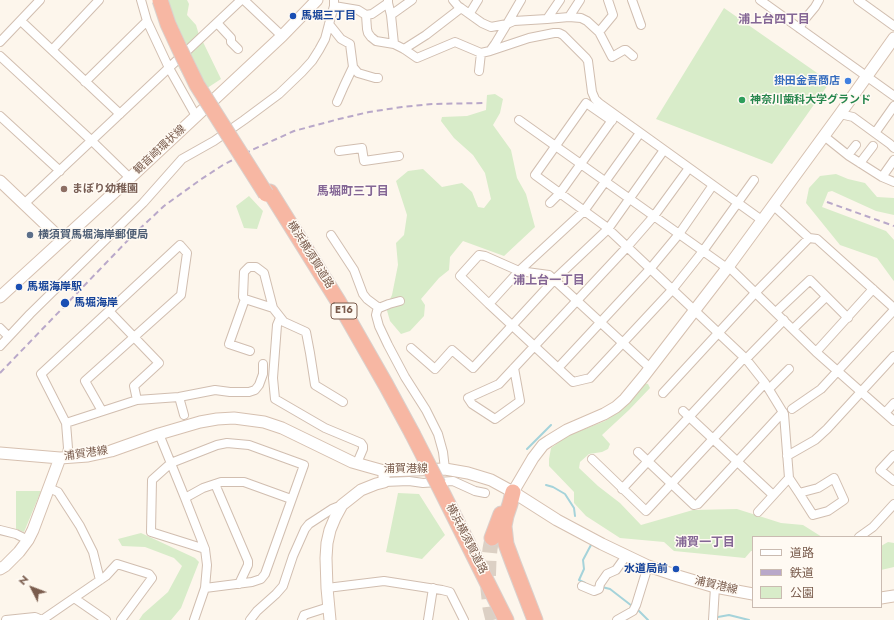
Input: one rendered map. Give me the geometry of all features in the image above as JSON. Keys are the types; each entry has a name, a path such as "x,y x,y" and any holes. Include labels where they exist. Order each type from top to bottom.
{"highway":[{"name":"横浜横須賀道路","path":"160,0 168,24 197,85 268,193"},
{"name":"横浜横須賀道路","path":"164,0 183,47 201,84 346,322 410,434 506,620"},
{"name":"横浜横須賀道路","path":"436,485 502,620"},
{"path":"492,538 507,502 508,489"},
{"path":"508,489 510,504 504,526 506,544 535,620"}],"main road":[{"name":"観音崎環状線","path":"0,297 282,36 316,0"},
{"path":"508,489 543,445 567,430 604,414 616,407 625,399 728,268 894,38"},
{"path":"0,181 62,240"},
{"name":"浦賀港線","path":"0,453 63,458 88,456 111,451 159,434 200,422 234,418 264,422 282,428 384,476 445,469 468,473 491,480 557,520 648,566 715,586 752,594"},
{"path":"0,569 19,552 28,540 63,458"},
{"path":"330,620 326,558 330,530 342,505 361,490 376,484 384,476"},
{"path":"882,598 894,596"}],"street":[{"path":"0,42 40,0"},
{"path":"52,50 99,0"},
{"path":"141,0 147,21 169,68 196,116"},
{"path":"24,204 243,0 282,36"},
{"path":"391,16 412,0"},
{"path":"453,0 458,6 482,23 491,27 514,21 569,17 581,18 587,21 599,32 612,56 624,50 633,56"},
{"path":"470,14 478,0"},
{"path":"490,51 521,0"},
{"path":"547,19 560,0"},
{"path":"569,17 580,0"},
{"path":"599,32 613,15 608,0"},
{"path":"632,0 641,26"},
{"path":"760,0 894,96"},
{"path":"798,28 819,0"},
{"path":"858,0 894,26"},
{"path":"0,346 8,336 72,272 139,208 182,159 214,142 279,94 302,72 320,50 330,24 334,3 358,10 366,15 372,14 388,2 394,44"},
{"path":"404,49 426,36 461,8"},
{"path":"366,15 367,29 371,37 376,41 394,44 418,58 456,42 481,52 490,51 529,38 559,33 563,35 588,61 592,92 595,99 614,118"},
{"path":"20,20 120,114"},
{"path":"85,82 147,21"},
{"path":"217,23 231,38 231,42 238,49"},
{"path":"330,24 341,39 350,44 353,67 358,73 378,78"},
{"path":"479,71 481,52"},
{"path":"0,56 130,178"},
{"path":"337,102 353,67"},
{"path":"763,221 640,133 586,103 535,175 608,229 746,359 767,386 784,414 790,478 799,493 813,515 828,511 844,500 834,478 818,488 799,493"},
{"path":"875,133 894,106"},
{"path":"840,114 853,117 894,148"},
{"path":"0,116 60,171"},
{"path":"550,203 560,193 614,118"},
{"path":"519,120 740,276 816,352 894,421"},
{"path":"490,304 519,271 584,211 640,133"},
{"path":"824,136 860,163 882,177 894,182"},
{"path":"848,155 856,145"},
{"path":"860,163 873,146"},
{"path":"339,152 362,148 364,161 399,156"},
{"path":"411,348 434,370 452,350 473,368 555,280 608,229 664,150"},
{"path":"882,177 894,160"},
{"path":"514,368 520,401 495,419 472,404 468,398 499,384 514,368 578,301 628,247 654,216 689,168"},
{"path":"650,368 623,343 600,322 578,301 549,275 519,271 485,256 479,255 460,276 573,382 590,378 623,343 672,290 703,251 754,180"},
{"path":"558,368 650,269 679,234 713,185"},
{"path":"774,206 809,238 817,239 894,309 821,389 792,409"},
{"path":"331,235 354,267 363,294 379,308"},
{"path":"663,392 756,292 809,238"},
{"path":"63,458 68,448 66,423 41,374 180,245 187,253 181,295 85,381 102,411"},
{"path":"250,351 229,344 245,298 243,297 244,272 249,267 256,267 264,273 273,308 280,318 284,322 306,332 315,385 343,402"},
{"path":"776,312 810,280 848,318"},
{"path":"816,352 873,289"},
{"path":"793,329 826,296"},
{"path":"245,298 273,308"},
{"path":"400,301 379,308 376,315 379,326 391,352 426,410 438,434 443,452 445,469"},
{"path":"109,311 159,363 134,386 137,400"},
{"path":"280,318 277,325 273,378 275,399 325,428 361,443 363,449 357,463"},
{"path":"622,489 648,461 686,414 742,360 746,359 784,320"},
{"path":"0,328 8,336"},
{"path":"787,456 815,440 827,429 894,356"},
{"path":"66,423 137,400 179,396 215,390 249,392 255,390 259,385 263,374 263,364"},
{"path":"592,459 646,511 712,439 767,386 789,369"},
{"path":"262,379 273,378"},
{"path":"179,396 184,415"},
{"path":"885,413 894,403"},
{"path":"638,452 694,505 698,504 783,412"},
{"path":"686,414 772,496"},
{"path":"159,434 186,498 205,550 207,565 206,588 194,620"},
{"path":"205,550 150,532 152,480 171,463 217,445 227,443 249,445 304,465 265,574 261,579 252,582 206,588"},
{"path":"894,454 880,470 894,481"},
{"path":"384,476 423,483 453,481 475,491 485,493"},
{"path":"758,512 790,478"},
{"path":"186,498 204,488 221,482 244,482 291,499"},
{"path":"215,484 247,559 248,565 239,584"},
{"path":"49,488 58,492 80,526 93,552 100,580"},
{"path":"860,536 894,504"},
{"path":"250,620 257,611 283,586 293,556 305,529 309,524 332,509 342,505"},
{"path":"0,530 16,534 28,540"},
{"path":"582,586 594,591 600,587 607,574 616,570 626,556"},
{"path":"6,620 35,617 42,620 106,576 117,564 149,574 152,578 121,620"},
{"path":"617,620 635,608 648,566"},
{"path":"327,588 384,581 442,590 450,592 464,620"},
{"path":"713,620 715,586"},
{"path":"428,620 433,588"},
{"path":"74,598 106,620"},
{"path":"302,620 304,615 329,607"}],"green space":[{"path":"154,0 187,0 189,4 187,15 196,25 199,35 176,55 174,55 159,18"},
{"name":"神奈川歯科大学グランド","path":"724,8 830,82 772,164 656,119"},
{"path":"203,42 221,79 195,96 178,66"},
{"path":"495,94 503,99 500,113 493,125 511,150 517,178 526,194 535,227 504,256 463,241 450,257 449,270 439,278 421,299 425,305 424,316 410,331 401,334 390,321 386,307 392,295 398,265 396,243 404,235 407,215 396,181 408,171 423,169 442,187 462,183 472,192 478,207 484,208 491,199 485,173 473,155 454,138 441,121 442,117 467,116 486,110 487,95"},
{"path":"836,174 848,179 865,183 877,197 894,198 894,215 876,211 832,191 828,192 822,207 886,231 894,240 894,281 877,258 840,245 806,203 809,188 820,176"},
{"path":"249,196 263,211 257,229 244,228 236,206"},
{"path":"644,383 648,384 650,388 602,435 610,444 608,449 602,452 589,454 580,462 579,468 598,486 620,503 641,525 693,510 737,509 781,523 803,525 820,536 752,536 752,551 745,558 674,551 664,542 620,538 586,516 574,503 574,492 549,466 551,448 567,436 605,421 619,411"},
{"path":"16,491 41,491 24,532 16,529"},
{"path":"398,493 419,494 445,535 422,559 386,552"},
{"path":"141,533 195,558 199,562 181,608 171,620 139,620 143,614 168,592 182,566 174,558 145,547 122,546 118,539"},
{"path":"888,542 894,543 894,567 882,570 882,545"}],"waterway":[{"path":"527,449 551,425"},
{"path":"546,485 565,494 574,508 575,516"},
{"path":"585,583 579,580 584,569 583,560 592,543"},
{"path":"602,587 610,589 632,606"},
{"path":"636,608 648,620"},
{"path":"718,617 729,615 749,620"}],"tunnel":[{"path":"492,538 489,560 488,589 493,620"}],"railway":[{"path":"0,373 132,236 164,206 223,165 294,131 339,119 369,112 402,107 432,104 483,103"},
{"path":"827,202 894,226"}],"place":[{"name":"馬堀三丁目","path":"293,16"},
{"name":"掛田金吾商店","path":"848,81"},
{"name":"神奈川歯科大学グランド","path":"742,100"},
{"name":"まぼり幼稚園","path":"64,189"},
{"name":"横須賀馬堀海岸郵便局","path":"30,235"},
{"name":"馬堀海岸駅","path":"19,287"},
{"name":"馬堀海岸","path":"65,303"},
{"name":"水道局前","path":"676,569"}],"district":[{"name":"浦上台四丁目","path":"774,20"},
{"name":"馬堀町三丁目","path":"353,192"},
{"name":"浦上台一丁目","path":"549,281"},
{"name":"浦賀一丁目","path":"705,543"}]}
